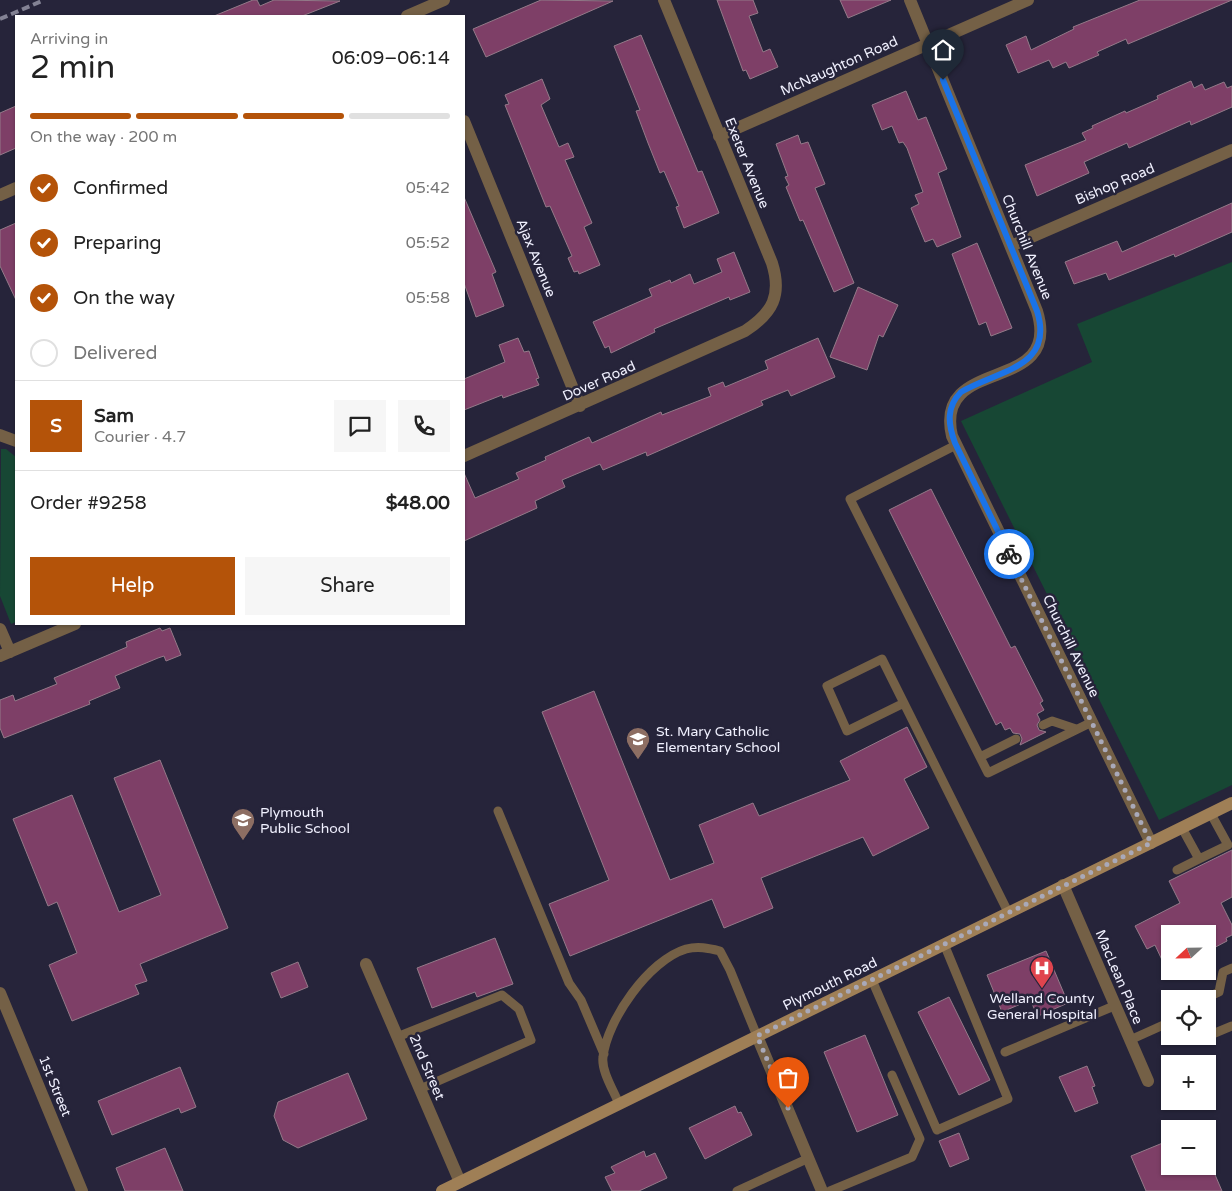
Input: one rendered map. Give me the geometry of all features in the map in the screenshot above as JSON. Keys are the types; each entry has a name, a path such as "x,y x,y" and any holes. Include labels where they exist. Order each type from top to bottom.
{"street":[{"path":"416,15 444,0"},
{"name":"Exeter Avenue","path":"664,0 776,278 776,296 769,310 746,331"},
{"name":"Churchill Avenue","path":"910,0 1037,311 1042,332 1041,340 1035,352 1024,361 969,387 955,398 949,420 956,445 1151,843"},
{"name":"McNaughton Road","path":"719,136 928,42 1028,0"},
{"name":"Ajax Avenue","path":"465,123 580,406"},
{"name":"Bishop Road","path":"1010,246 1232,150"},
{"path":"0,195 15,188"},
{"name":"Dover Road","path":"465,456 746,331"},
{"path":"0,435 15,441"},
{"path":"0,629 5,654 74,625"},
{"name":"Plymouth Road","path":"451,1188 1232,803"},
{"name":"MacLean Place","path":"1063,885 1148,1081"},
{"name":"2nd Street","path":"366,964 420,1089 451,1188"},
{"name":"1st Street","path":"0,993 82,1191"},
{"path":"757,1036 822,1191"}],"lane":[{"path":"956,445 850,499 988,773 1092,722"},
{"path":"904,703 847,731 827,686 882,659 904,703 1008,912"},
{"path":"1043,726 1052,721 1076,730"},
{"path":"980,757 1016,738"},
{"path":"498,811 569,983 582,1000 604,1054"},
{"path":"1176,870 1230,844 1211,814"},
{"path":"1182,828 1199,859"},
{"path":"872,980 938,1130 1008,1099 944,944"},
{"path":"619,1104 603,1064 604,1054 622,1010 631,993 666,960 686,949 704,947 720,951 730,970 757,1036"},
{"path":"1216,993 1219,992 1223,972 1232,968"},
{"path":"397,1037 502,995 519,1009 531,1040 420,1089"},
{"path":"1004,1052 1114,1006"},
{"path":"1130,1040 1161,1026"},
{"path":"1216,1033 1232,1026"},
{"path":"830,1191 912,1157 920,1138 892,1075"},
{"path":"737,1191 808,1158"}],"green space":[{"path":"1232,262 1232,785 1159,820 961,421 1092,362 1077,324"},
{"path":"1,449 6,449 15,456 15,622 11,624 0,596"}],"building":[{"path":"253,0 257,0 260,6 274,0 340,1 305,15 216,15"},
{"path":"541,0 613,1 486,57 473,29"},
{"path":"717,0 753,0 758,13 749,16 763,52 770,49 778,67 750,79 746,70 743,71"},
{"path":"840,0 891,0 848,18"},
{"path":"1140,0 1232,0 1128,44 1126,39 1097,52 1099,55 1069,68 1066,62 1053,68 1049,60 1018,73 1006,45 1026,36 1031,50 1074,29 1073,27"},
{"path":"641,35 698,172 702,171 719,213 684,228 676,207 679,206 664,171 660,173 636,111 640,110 614,46"},
{"path":"542,79 550,99 541,105 559,147 568,143 574,157 565,160 592,223 584,227 600,265 579,274 578,271 574,272 568,258 572,256 550,206 546,207 505,105 509,104 505,95"},
{"path":"1191,81 1194,88 1202,84 1205,90 1224,82 1227,88 1232,86 1232,107 1191,125 1190,121 1129,148 1127,143 1084,162 1089,173 1037,196 1025,165 1086,140 1082,133 1093,128 1092,126 1158,99 1157,96"},
{"path":"906,91 918,120 926,117 947,169 938,173 961,237 937,247 933,239 925,242 911,208 919,204 915,195 923,192 907,148 903,142 899,143 892,126 882,130 872,105"},
{"path":"15,106 15,148 0,155 0,113"},
{"path":"798,135 801,144 808,142 825,184 815,188 854,283 834,292 803,220 800,221 786,187 789,185 785,177 788,176 776,144"},
{"path":"465,199 496,272 492,274 504,306 476,317 465,286"},
{"path":"1232,203 1232,232 1175,257 1174,254 1109,280 1106,273 1074,284 1065,262 1117,241 1122,252"},
{"path":"15,223 15,298 0,266 0,230"},
{"path":"977,243 1012,328 991,336 986,322 979,325 952,254"},
{"path":"734,252 750,292 730,300 729,297 654,329 655,332 611,353 609,346 605,348 593,322 652,296 649,289 670,280 671,283 690,274 694,284 722,272 717,259"},
{"path":"858,287 898,305 883,337 879,335 867,370 830,357"},
{"path":"518,338 524,352 529,351 539,378 536,379 539,385 503,398 502,395 465,410 465,379 505,362 499,345"},
{"path":"818,338 835,377 791,396 788,390 761,401 763,405 647,456 646,452 603,470 600,464 562,480 565,487 535,501 537,508 465,541 465,475 475,498 519,479 516,473 546,460 545,457 589,437 592,443 661,412 662,415 711,396 708,388 723,382 725,387 768,369 765,361"},
{"path":"931,489 1011,648 1015,646 1043,701 1040,703 1044,710 1037,714 1040,720 1037,725 1039,730 1046,732 1020,745 1022,739 1020,734 1013,733 1010,728 1005,730 1001,722 996,725 889,510"},
{"path":"160,628 162,631 170,628 181,655 166,661 164,656 115,676 120,688 89,701 90,704 4,738 0,728 0,700 13,695 15,701 57,684 54,678 127,647 126,642"},
{"path":"594,691 670,880 714,863 699,825 753,803 759,816 850,780 840,761 907,727 927,767 904,779 929,828 873,856 863,837 761,878 773,908 724,928 712,899 570,956 549,904 609,880 542,712"},
{"path":"160,760 228,928 140,964 147,981 135,985 139,994 72,1021 49,965 77,953 57,902 48,906 13,819 72,795 119,912 161,895 114,778"},
{"path":"1232,850 1232,897 1221,903 1232,925 1232,935 1226,938 1227,941 1216,947 1216,925 1161,925 1161,958 1155,945 1147,949 1135,926 1180,903 1169,881"},
{"path":"495,938 513,984 477,997 475,992 432,1008 417,968"},
{"path":"1046,951 1068,1003 1038,1016 1030,1000 1002,1012 987,975"},
{"path":"298,962 308,987 281,998 271,973"},
{"path":"949,997 990,1080 959,1095 918,1012"},
{"path":"865,1035 898,1115 857,1132 824,1052"},
{"path":"1087,1066 1095,1086 1092,1087 1098,1103 1075,1112 1059,1077"},
{"path":"180,1067 196,1107 181,1113 179,1108 112,1135 98,1101"},
{"path":"348,1073 367,1119 298,1148 283,1140 274,1116 278,1102"},
{"path":"735,1106 738,1113 741,1112 752,1135 705,1159 689,1128"},
{"path":"959,1133 969,1159 950,1167 939,1141"},
{"path":"1161,1144 1161,1175 1215,1175 1222,1191 1146,1191 1131,1156"},
{"path":"165,1148 183,1191 125,1191 116,1168"},
{"path":"644,1151 646,1157 655,1153 667,1178 639,1191 612,1191 605,1177 615,1173 611,1167"}],"railway":[{"path":"0,19 44,0"}],"way so far":[{"path":"788,1108 757,1036 1151,843 1009,554"}],"place":[{"name":"St. Mary Catholic Elementary School","path":"638,760"},
{"name":"Plymouth Public School","path":"243,841"},
{"name":"Welland County General Hospital","path":"1042,989"}],"route":[{"path":"943,80 1037,311 1042,332 1041,340 1035,352 1016,367 961,392 955,398 950,411 949,420 952,436 1009,554"}]}
